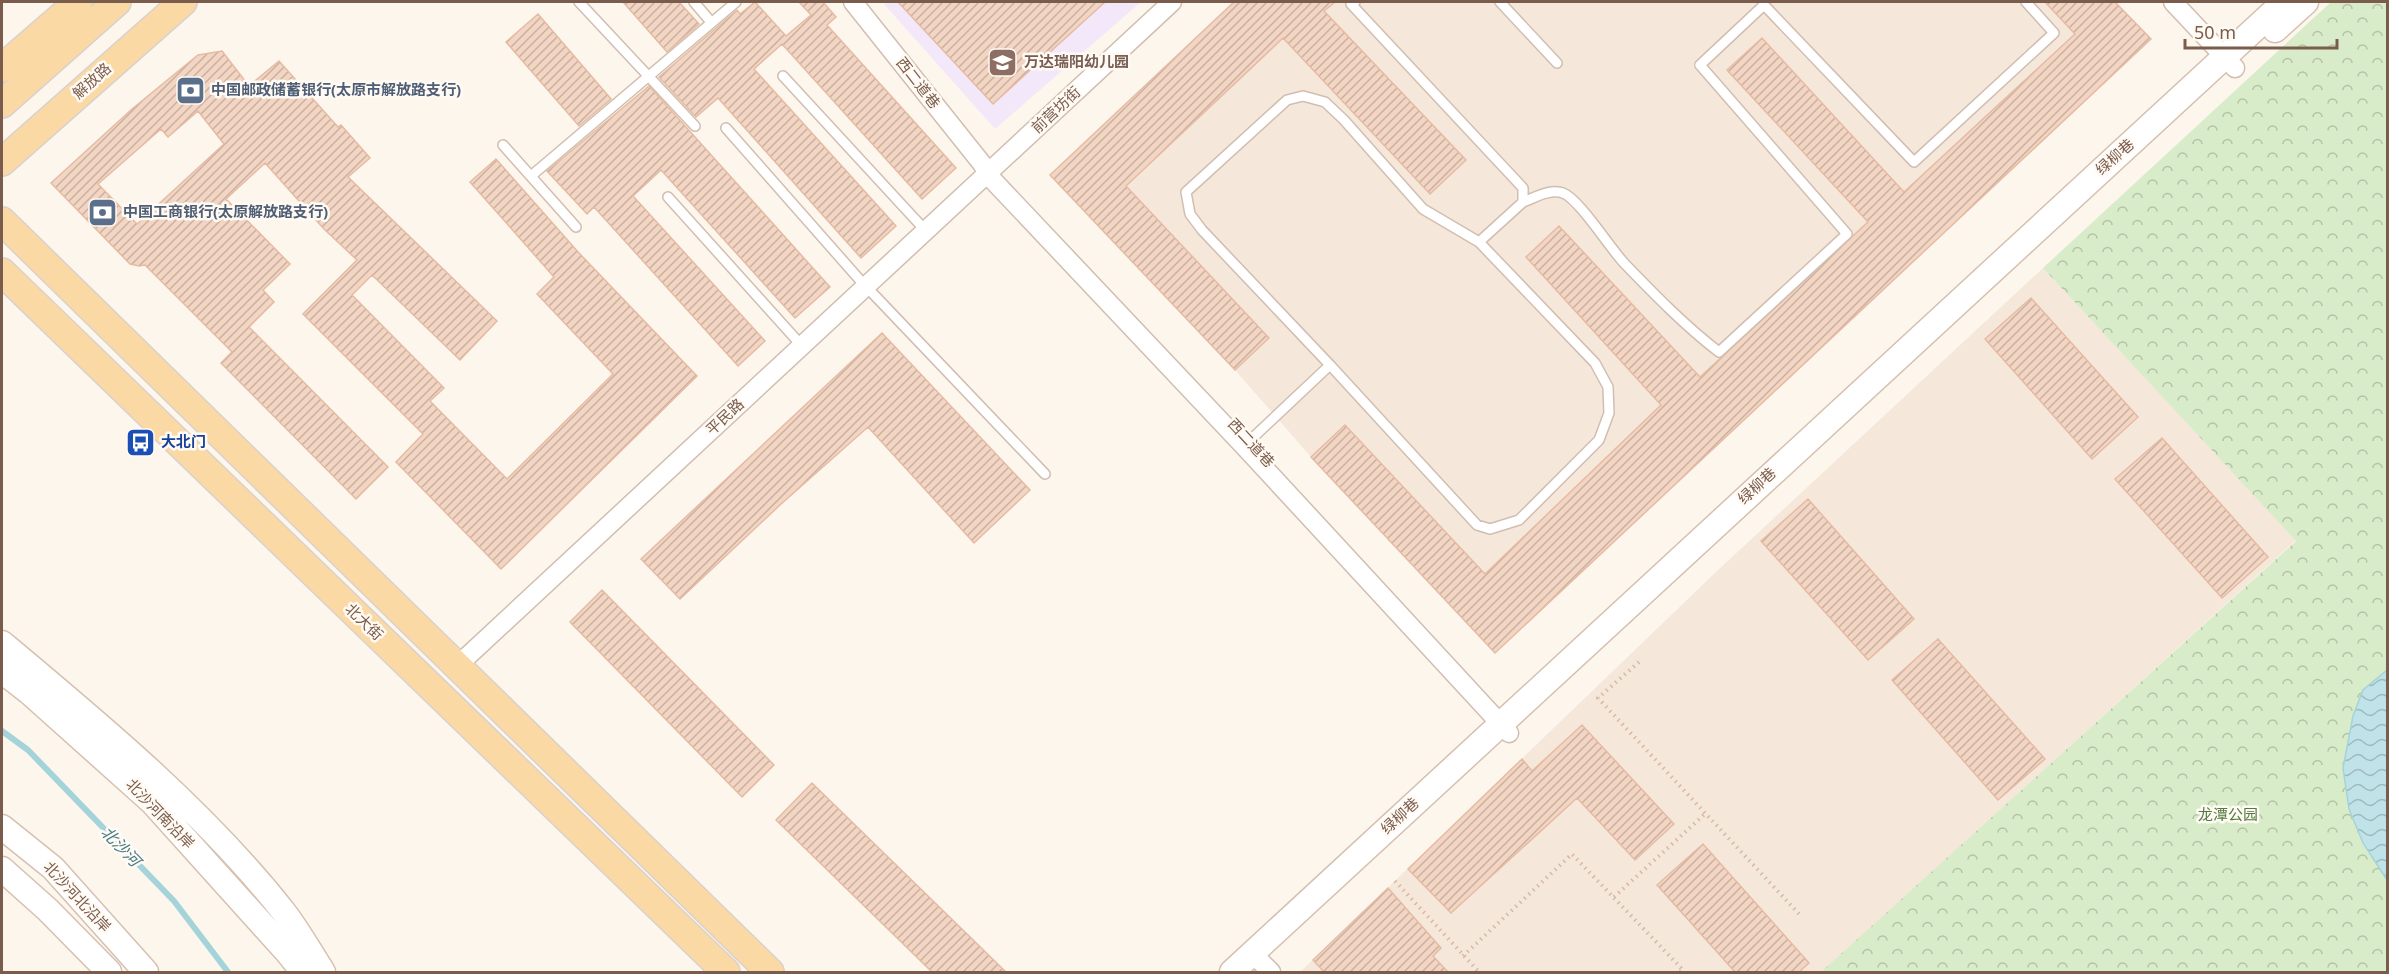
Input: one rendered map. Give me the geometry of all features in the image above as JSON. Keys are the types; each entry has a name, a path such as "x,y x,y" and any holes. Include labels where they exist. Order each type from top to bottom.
{"main road":[{"path":"2,68 78,2"},
{"path":"2,104 117,2"},
{"name":"解放路","path":"2,138 155,2"},
{"name":"解放路","path":"2,162 183,2"},
{"path":"2,221 770,972"},
{"name":"北大街","path":"2,272 726,972"}],"street":[{"name":"西二道巷","path":"853,2 987,169 1507,726"},
{"name":"前营坊街","path":"987,169 1159,2"},
{"name":"前营坊街","path":"987,169 1172,2"},
{"path":"2174,2 2234,59"},
{"path":"2187,2 2234,59"},
{"name":"绿柳巷","path":"1232,972 1261,966 1507,726 2297,3"},
{"name":"平民路","path":"453,662 922,226 987,169"},
{"path":"2,643 93,719 212,832 283,912 323,972"},
{"name":"北沙河南沿岸","path":"2,671 29,692 152,802 303,972"},
{"name":"北沙河北沿岸","path":"2,828 53,868 146,972"},
{"path":"2,869 48,910 109,972"}],"lane":[{"path":"579,2 695,126"},
{"path":"694,2 711,22"},
{"path":"531,176 736,2"},
{"path":"1355,2 1352,4 1523,188 1523,202"},
{"path":"1500,2 1557,63"},
{"path":"1479,242 1523,202 1549,192 1563,193 1575,203 1623,262 1702,339 1719,352 1847,234 1700,65 1764,5 1914,162 2054,33 2026,2"},
{"path":"783,76 922,226"},
{"path":"1303,96 1325,102 1344,120 1423,209 1479,242 1595,363 1608,387 1609,413 1599,440 1519,520 1490,529 1477,525 1330,365 1202,230 1190,214 1186,192 1287,100 1303,96"},
{"path":"726,128 862,283 1044,474"},
{"path":"503,145 576,227"},
{"path":"668,197 798,341"},
{"path":"1246,444 1330,365"}],"path":[{"path":"1639,662 1598,698 1800,915"},
{"path":"1614,897 1706,813"},
{"path":"1463,956 1572,854 1683,970 1680,972"},
{"path":"1395,881 1479,972"}],"shaded area":[{"name":"万达瑞阳幼儿园","path":"886,2 1141,2 995,129 884,4"},
{"path":"1234,2 2115,2 2151,39 1495,653 1311,457 1235,370 1050,175"},
{"path":"2043,268 2296,540 1822,972 1300,972 1716,572"}],"green space":[{"name":"龙潭公园","path":"2331,2 2387,2 2387,972 1821,972 2296,541 2043,268"}],"water":[{"path":"2387,670 2387,880 2363,843 2349,809 2343,768 2353,716 2363,690"}],"building":[{"path":"623,2 679,2 699,24 667,52"},
{"path":"755,2 786,36 811,15 799,2 823,2 836,17 827,25 956,168 922,199 782,44 754,69 896,226 861,258 718,98 696,117 659,77 737,10 740,14"},
{"name":"万达瑞阳幼儿园","path":"898,2 1105,2 993,104"},
{"path":"1234,2 1335,2 1324,11 1466,160 1430,194 1283,38 1126,186 1269,338 1235,370 1050,175"},
{"path":"2045,2 2115,2 2151,39 1495,653 1311,457 1345,425 1485,574 1661,405 1526,257 1559,226 1700,377 1868,222 1727,70 1762,38 1904,192 2075,34"},
{"path":"538,14 611,99 579,126 506,42"},
{"path":"222,51 249,86 279,61 338,127 341,125 370,158 348,177 497,321 460,360 372,275 352,295 444,388 430,401 507,479 613,374 537,294 554,277 470,182 496,159 579,253 697,376 501,569 396,462 423,434 303,314 357,260 324,229 265,163 226,199 290,264 263,290 274,302 249,327 388,467 356,499 221,363 232,352 145,265 130,264 51,183 132,109 198,55","holes":["198,111 224,144 137,224 98,184 161,129 168,137"]},
{"path":"649,86 830,287 795,318 661,170 633,196 765,341 738,366 594,207 587,214 547,171"},
{"path":"2031,298 2138,417 2092,459 1985,339"},
{"path":"882,333 1030,490 974,543 868,427 780,505 680,599 641,559"},
{"path":"2162,438 2268,557 2222,598 2115,479"},
{"path":"1808,499 1914,619 1868,660 1761,541"},
{"path":"602,590 774,765 742,797 570,622"},
{"path":"1938,639 2045,759 1998,800 1892,680"},
{"path":"1582,725 1674,824 1635,860 1577,798 1451,913 1408,869 1522,759 1532,771"},
{"path":"812,783 1006,972 932,972 776,820"},
{"path":"1703,844 1809,963 1799,972 1735,972 1657,885"},
{"path":"1388,888 1441,948 1433,956 1448,972 1324,972 1313,960"}],"waterway":[{"name":"北沙河","path":"2,731 28,750 174,901 228,972"}],"place":[{"name":"万达瑞阳幼儿园","path":"1003,62"},
{"name":"中国邮政储蓄银行(太原市解放路支行)","path":"190,90"},
{"name":"中国工商银行(太原解放路支行)","path":"102,212"},
{"name":"大北门","path":"140,442"}]}
